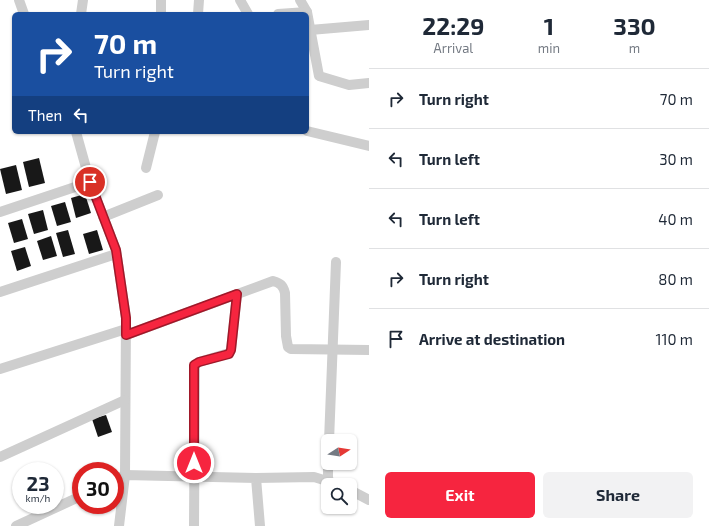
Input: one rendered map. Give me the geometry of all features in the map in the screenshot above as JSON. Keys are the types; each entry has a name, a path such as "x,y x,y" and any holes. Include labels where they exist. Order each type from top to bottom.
{"street":[{"path":"19,0 23,12"},
{"path":"80,12 83,0"},
{"path":"161,0 161,12"},
{"path":"198,12 199,0"},
{"path":"240,0 247,12"},
{"path":"300,0 307,12"},
{"path":"309,24 319,76 350,86 369,84"},
{"path":"310,30 369,25"},
{"path":"309,131 369,146"},
{"path":"77,134 90,182 116,254 126,332 125,475 119,526"},
{"path":"146,168 154,134"},
{"path":"0,212 90,182"},
{"path":"103,217 158,195"},
{"path":"0,292 116,254"},
{"path":"329,434 336,262"},
{"path":"0,369 126,332 268,282 279,283 285,292 286,336 288,347 292,349 369,350"},
{"path":"194,526 194,365 199,362 229,354 231,350 237,294"},
{"path":"0,457 125,400"},
{"path":"125,475 256,478 314,477 321,479"},
{"path":"256,478 260,526"},
{"path":"357,494 369,500"},
{"path":"16,526 72,500"}],"building":[{"path":"39,158 45,183 29,187 23,162"},
{"path":"16,165 22,190 6,194 0,169"},
{"path":"85,194 91,213 76,218 71,198"},
{"path":"65,202 71,222 57,226 51,206"},
{"path":"43,210 48,230 34,234 28,214"},
{"path":"22,219 28,239 14,243 8,223"},
{"path":"68,230 75,254 63,257 56,233"},
{"path":"97,230 103,250 89,254 83,234"},
{"path":"51,236 57,256 43,260 37,241"},
{"path":"25,247 31,266 17,271 11,251"},
{"path":"106,415 112,432 98,437 92,419"}],"route":[{"path":"90,182 116,250 126,318 126,335 237,294 231,350 229,354 199,362 194,365 194,463"}]}
